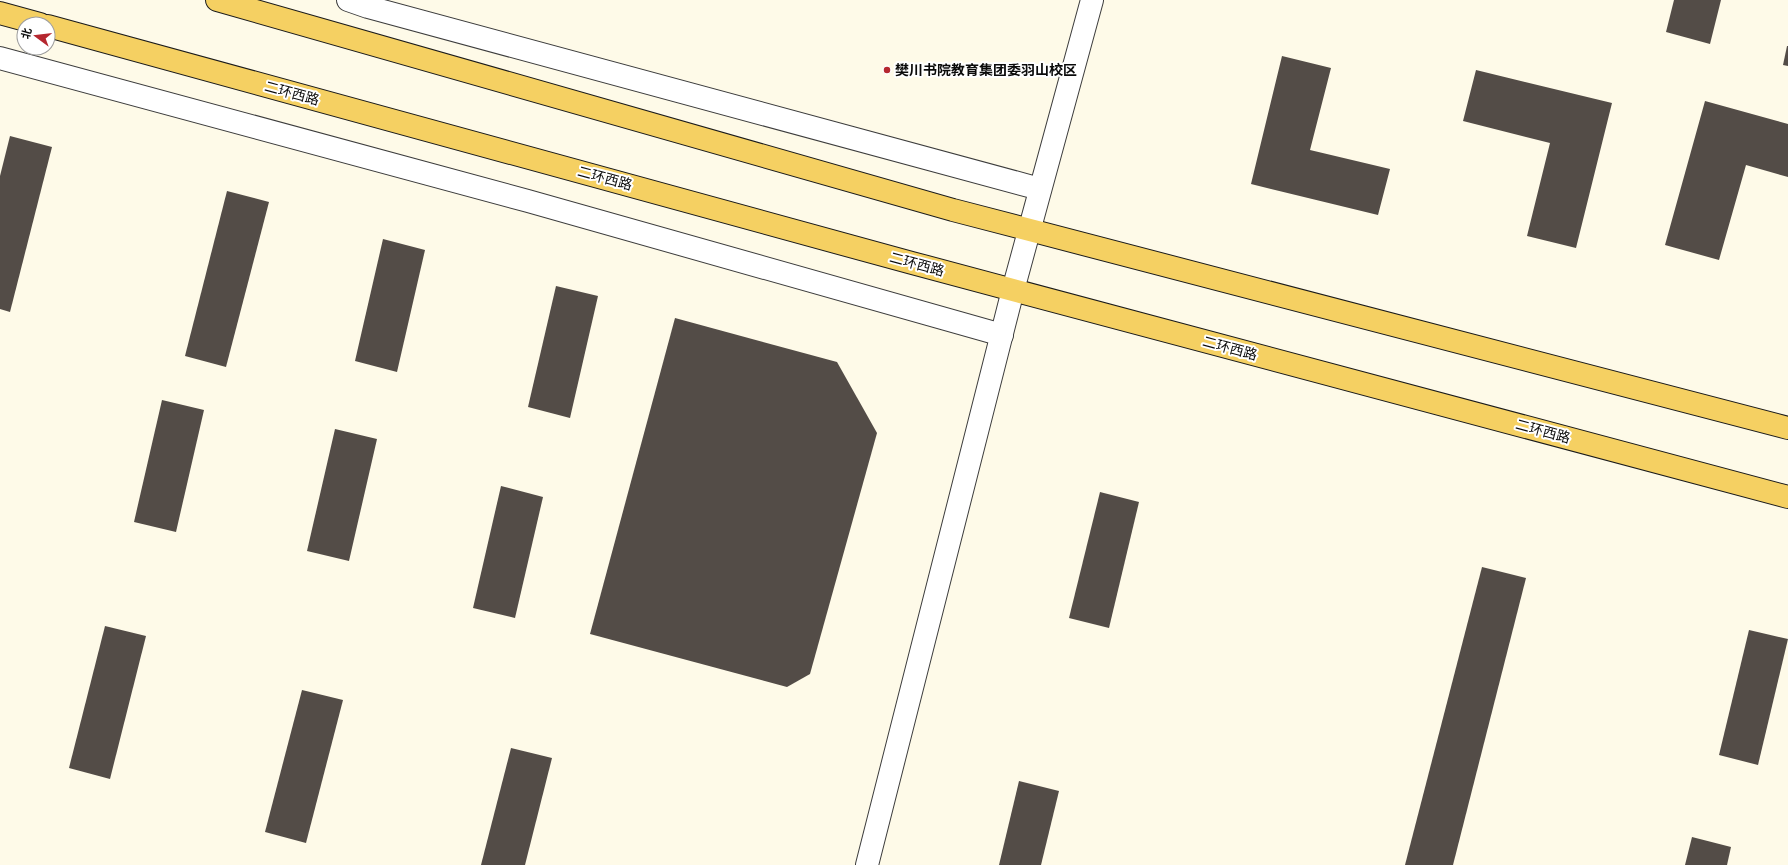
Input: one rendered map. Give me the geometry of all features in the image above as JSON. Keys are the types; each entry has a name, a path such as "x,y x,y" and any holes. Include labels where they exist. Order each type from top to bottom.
{"main road":[{"path":"217,0 954,210 1788,428"},
{"path":"0,13 16,17"},
{"name":"二环西路","path":"56,28 1013,290 1788,497"}],"street":[{"path":"348,0 391,14 1040,189"},
{"path":"867,865 1013,290 1092,0"},
{"path":"0,58 528,201 1002,335"}],"building":[{"path":"1674,0 1721,0 1710,44 1666,32"},
{"path":"1788,46 1788,66 1783,65"},
{"path":"1282,56 1331,68 1310,150 1390,169 1378,215 1251,184"},
{"path":"1476,70 1612,103 1576,248 1527,236 1550,143 1463,121"},
{"path":"1705,101 1788,124 1788,177 1746,165 1719,260 1665,245"},
{"path":"10,136 52,147 10,312 0,309 0,176"},
{"path":"227,191 269,202 226,367 185,356"},
{"path":"383,239 425,250 397,372 355,361"},
{"path":"556,286 598,296 570,418 528,407"},
{"path":"675,318 837,362 877,433 810,674 787,687 590,634"},
{"path":"162,400 204,410 176,532 134,522"},
{"path":"335,429 377,439 349,561 307,551"},
{"path":"501,486 543,497 515,618 473,608"},
{"path":"1100,492 1139,502 1109,628 1069,618"},
{"path":"1482,567 1526,578 1453,865 1405,865"},
{"path":"105,626 146,636 110,779 69,768"},
{"path":"1749,630 1788,639 1758,765 1719,755"},
{"path":"302,690 343,700 306,843 265,832"},
{"path":"511,748 552,758 525,865 481,865"},
{"path":"1019,781 1059,791 1041,865 999,865"},
{"path":"1692,837 1731,847 1727,865 1685,865"}],"place":[{"name":"樊川书院教育集团委羽山校区","path":"887,70"}]}
